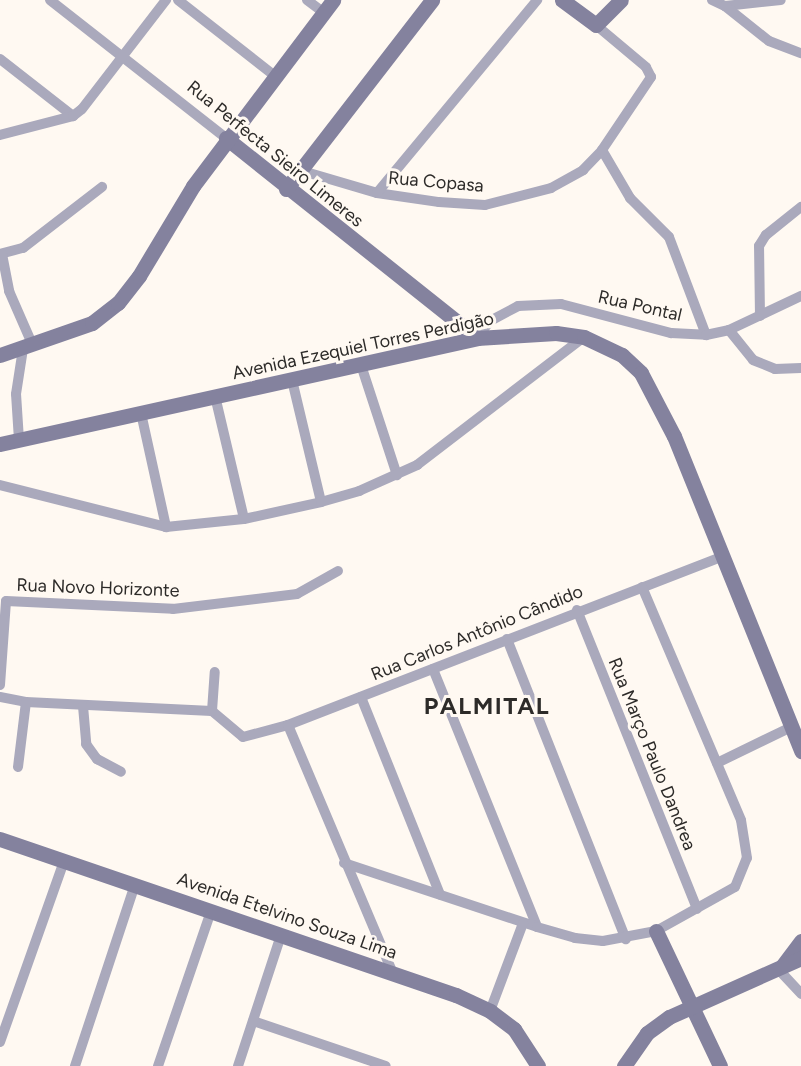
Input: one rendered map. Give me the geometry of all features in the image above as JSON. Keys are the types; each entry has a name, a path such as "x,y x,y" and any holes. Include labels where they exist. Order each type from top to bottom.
{"street":[{"name":"Rua Perfecta Sieiro Limeres","path":"50,0 477,338"},
{"path":"0,135 73,116 123,58 166,0"},
{"path":"178,0 275,76"},
{"path":"0,355 28,348 92,323 118,303 139,276 193,186 226,138 328,6 307,0"},
{"path":"286,189 432,0"},
{"path":"377,193 537,0"},
{"path":"562,0 596,25 621,0"},
{"path":"712,0 725,6 769,41 801,53"},
{"path":"725,6 781,0"},
{"name":"Rua Copasa","path":"299,170 377,193 439,202 496,203 551,188 583,170 602,150 648,86 651,77 646,67 596,25"},
{"path":"0,59 73,116"},
{"path":"602,150 630,198 669,237 706,335"},
{"path":"19,440 16,394 28,348 9,291 1,254 23,248 102,188"},
{"path":"760,316 759,246 766,235 801,207"},
{"name":"Rua Pontal","path":"477,338 490,321 518,306 561,304 671,333 706,335 729,330 801,296"},
{"path":"729,330 753,360 775,369 801,368"},
{"name":"Avenida Ezequiel Torres Perdigão","path":"0,444 477,338 556,333 584,337 622,355 641,373 674,436 801,751"},
{"path":"0,485 166,527 244,519 321,502 397,475 455,440 584,337"},
{"path":"361,365 397,475"},
{"path":"292,380 321,502"},
{"path":"215,396 244,519"},
{"path":"141,413 166,527"},
{"name":"Rua Carlos Antônio Cândido","path":"212,711 243,737 288,725 577,610 723,556"},
{"name":"Rua Novo Horizonte","path":"0,685 6,601 173,609 297,594 338,571"},
{"path":"345,862 523,923 575,938 626,939 656,932 735,887 747,858 741,820 642,586"},
{"name":"Rua Março Paulo Dandrea","path":"577,610 698,909"},
{"path":"507,639 626,939"},
{"path":"433,669 537,927"},
{"path":"0,697 26,702 83,706 212,711 215,672"},
{"path":"361,697 440,895"},
{"path":"18,767 26,702"},
{"path":"83,706 86,744 97,759 121,772"},
{"path":"288,725 393,973"},
{"path":"717,764 791,727"},
{"name":"Avenida Etelvino Souza Lima","path":"0,839 393,973 490,1011 513,1029 538,1066"},
{"path":"0,1042 64,861"},
{"path":"75,1066 135,885"},
{"path":"158,1066 211,911"},
{"path":"490,1011 523,923"},
{"path":"656,932 720,1066"},
{"path":"238,1066 282,935"},
{"path":"779,970 801,941"},
{"path":"624,1066 647,1033 690,1005 779,970 801,958"},
{"path":"779,970 801,994"},
{"path":"253,1021 386,1066"}],"district":[{"name":"PALMITAL","path":"487,706"}]}
